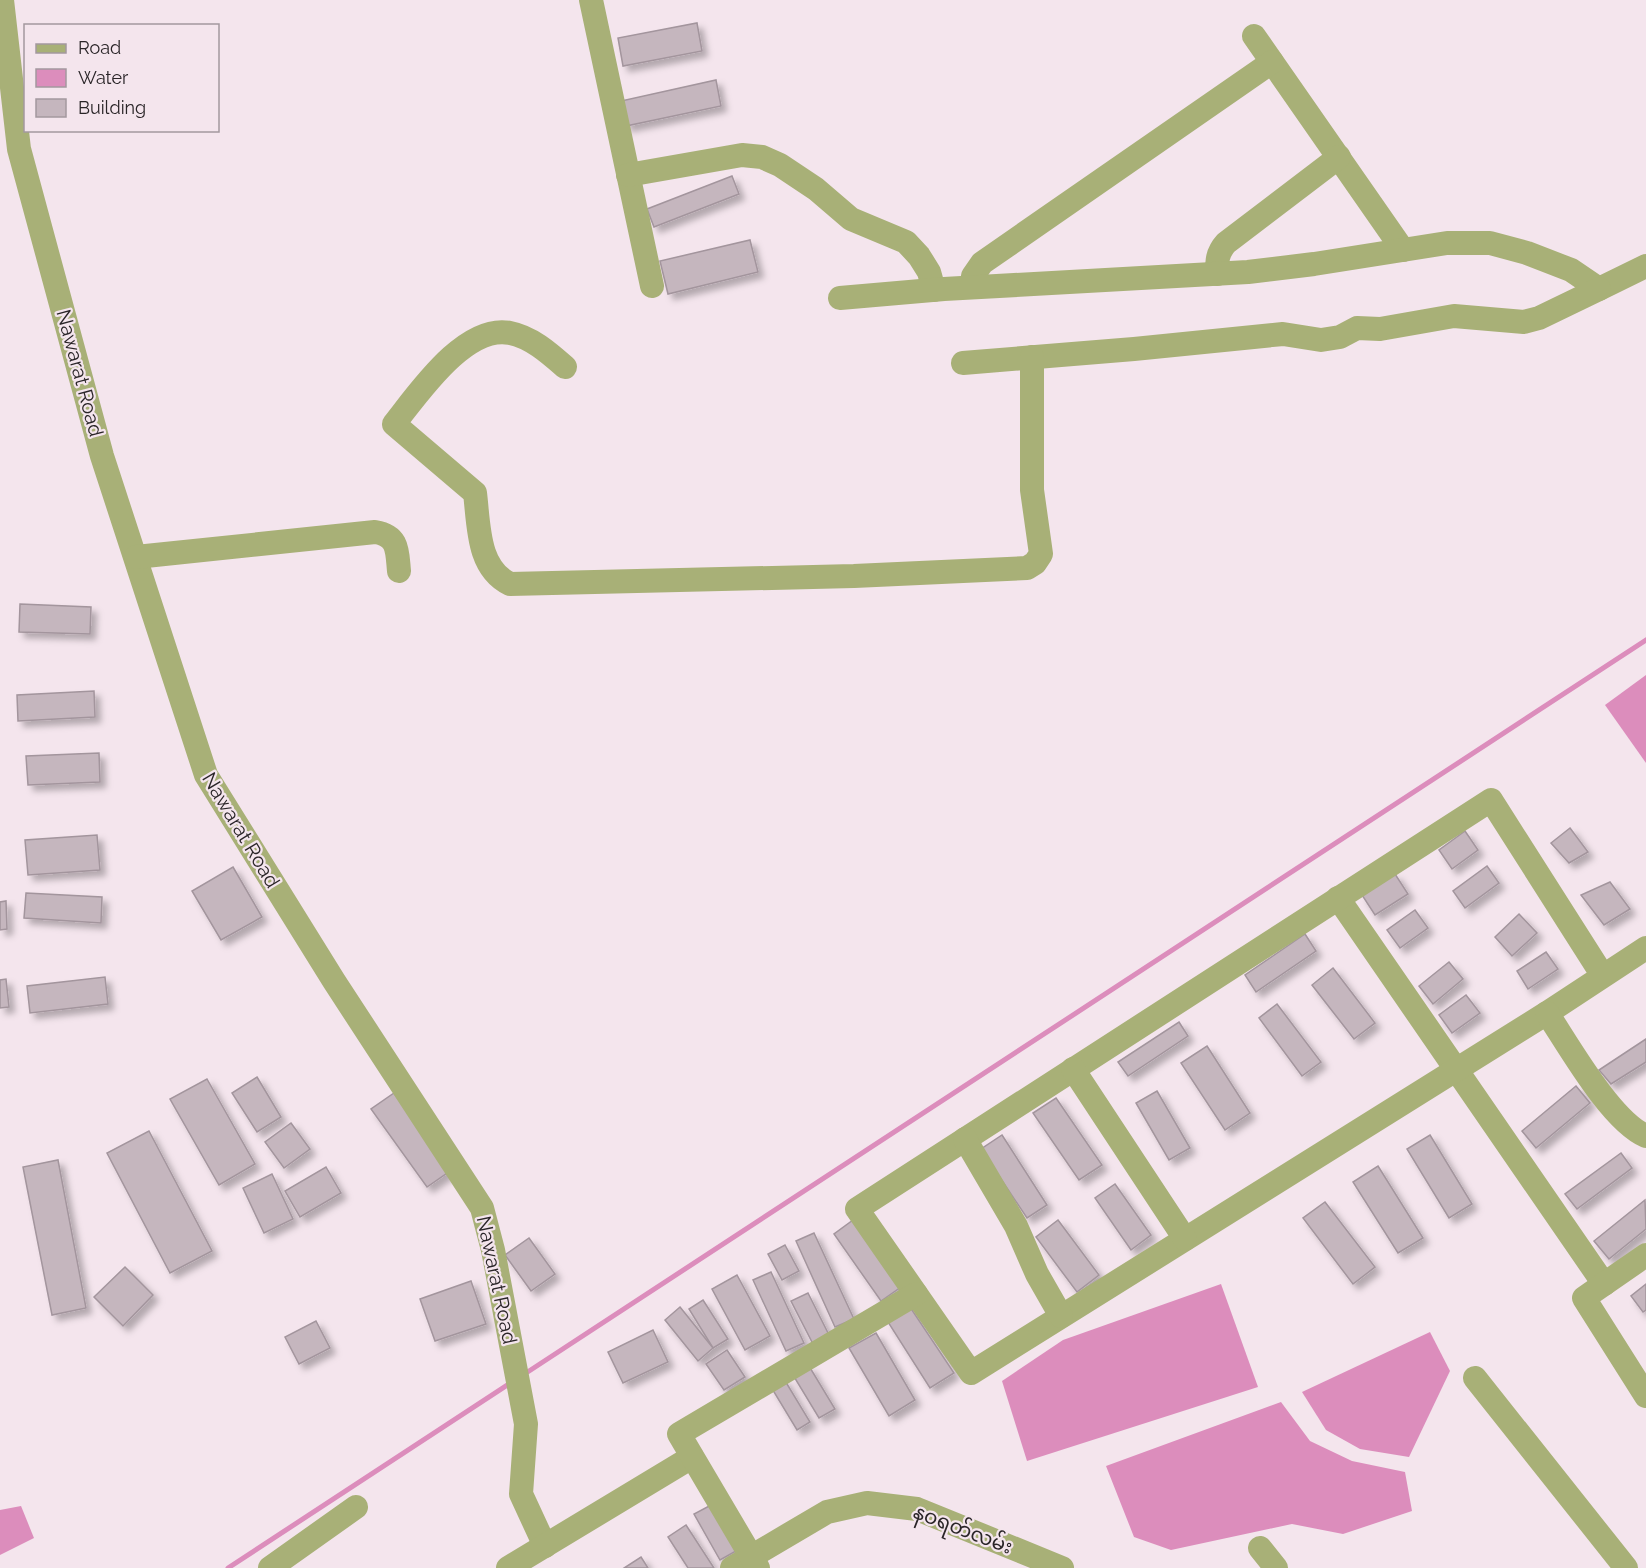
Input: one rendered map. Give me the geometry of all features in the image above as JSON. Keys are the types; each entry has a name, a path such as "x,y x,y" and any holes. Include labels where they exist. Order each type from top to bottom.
{"street":[{"name":"Nawarat Road","path":"2,0 19,149 102,456 206,775 334,981 482,1208 493,1250 526,1424 521,1494 545,1546"},
{"path":"591,0 652,286"},
{"path":"1254,36 1403,250"},
{"path":"972,287 973,276 982,263 1272,62"},
{"path":"628,175 742,155 762,157 780,165 816,189 851,219 906,242 919,256 929,273 934,290"},
{"path":"1217,274 1217,258 1226,243 1339,157"},
{"path":"840,298 972,287 1217,274 1314,264 1447,243 1490,243 1527,253 1572,270 1599,289"},
{"path":"963,363 1283,334 1321,340 1340,337 1357,328 1380,329 1454,316 1524,322 1539,318 1646,266"},
{"path":"565,367 529,340 509,333 493,332 474,339 451,357 394,424 475,493 482,545 487,561 499,579 510,584 854,576 1027,568 1035,563 1041,554 1032,490 1032,357"},
{"path":"136,557 375,532 392,538 396,547 399,571"},
{"path":"1603,976 1491,800 856,1209 970,1373 1547,1013 1646,948"},
{"path":"1338,898 1604,1284"},
{"path":"1547,1013 1612,1109 1638,1132 1646,1136"},
{"path":"1073,1069 1185,1239"},
{"path":"965,1139 1016,1226 1036,1274 1061,1316"},
{"path":"1646,1255 1584,1298 1646,1396"},
{"path":"747,1564 679,1434 916,1293"},
{"path":"1475,1378 1626,1568"},
{"path":"508,1568 692,1457"},
{"name":"နဝရတ်လမ်း","path":"747,1564 828,1512 867,1503 917,1509 1062,1568"},
{"path":"270,1568 356,1507"},
{"path":"1260,1548 1276,1568"},
{"path":"1635,1568 1646,1560"}],"water":[{"path":"1646,675 1646,763 1605,705"},
{"path":"1221,1284 1258,1387 1027,1461 1002,1381 1063,1340"},
{"path":"1430,1332 1450,1371 1409,1457 1360,1449 1326,1430 1302,1392"},
{"path":"1281,1402 1310,1441 1352,1461 1405,1472 1412,1511 1343,1534 1292,1524 1171,1550 1134,1537 1106,1466"},
{"path":"21,1506 34,1538 0,1555 0,1510"}],"building":[{"path":"697,23 702,51 623,66 618,38"},
{"path":"716,80 721,106 626,126 621,101"},
{"path":"732,176 739,194 654,227 647,209"},
{"path":"750,240 758,272 668,294 660,261"},
{"path":"20,604 91,607 90,634 19,632"},
{"path":"94,691 95,717 18,721 17,695"},
{"path":"99,753 100,782 28,785 26,756"},
{"path":"1570,828 1588,852 1569,863 1551,843"},
{"path":"1465,831 1478,850 1452,869 1439,850"},
{"path":"97,835 100,870 28,875 25,840"},
{"path":"1487,866 1499,883 1465,908 1453,891"},
{"path":"233,867 262,917 221,940 192,891"},
{"path":"1395,874 1408,894 1375,915 1362,895"},
{"path":"1610,882 1630,909 1604,925 1581,895"},
{"path":"26,893 102,897 101,923 24,918"},
{"path":"6,901 7,929 0,930 0,902"},
{"path":"1415,910 1428,928 1400,948 1387,930"},
{"path":"1519,914 1537,933 1512,956 1495,937"},
{"path":"1305,934 1316,951 1256,992 1245,975"},
{"path":"1546,952 1558,969 1528,989 1517,971"},
{"path":"1449,962 1463,979 1433,1004 1419,986"},
{"path":"1333,968 1375,1023 1354,1039 1312,985"},
{"path":"105,977 108,1004 30,1013 27,986"},
{"path":"6,979 9,1007 0,1008 0,980"},
{"path":"1466,995 1480,1013 1452,1033 1439,1015"},
{"path":"1277,1004 1321,1062 1302,1076 1259,1018"},
{"path":"1179,1022 1188,1036 1128,1076 1118,1062"},
{"path":"1646,1039 1646,1062 1611,1084 1599,1070"},
{"path":"1207,1046 1250,1113 1225,1130 1181,1063"},
{"path":"257,1077 281,1117 257,1132 232,1093"},
{"path":"207,1079 255,1164 219,1185 170,1099"},
{"path":"1576,1086 1590,1103 1536,1148 1522,1131"},
{"path":"1157,1091 1190,1148 1169,1160 1136,1103"},
{"path":"394,1093 450,1171 427,1187 371,1109"},
{"path":"1056,1098 1102,1165 1079,1180 1033,1113"},
{"path":"291,1123 310,1149 284,1168 265,1142"},
{"path":"149,1131 212,1251 170,1273 107,1153"},
{"path":"1002,1135 1047,1205 1027,1218 981,1149"},
{"path":"1430,1135 1472,1204 1449,1218 1407,1149"},
{"path":"1621,1153 1632,1168 1577,1209 1565,1194"},
{"path":"58,1160 86,1308 52,1315 23,1167"},
{"path":"1378,1166 1423,1238 1398,1253 1353,1182"},
{"path":"326,1167 341,1193 300,1217 285,1191"},
{"path":"272,1174 293,1219 264,1233 243,1188"},
{"path":"1115,1184 1151,1235 1131,1250 1095,1198"},
{"path":"1645,1200 1646,1229 1609,1259 1594,1241"},
{"path":"1325,1202 1375,1267 1353,1284 1303,1218"},
{"path":"853,1220 901,1287 881,1301 834,1234"},
{"path":"1058,1220 1099,1275 1077,1292 1036,1237"},
{"path":"814,1233 854,1319 835,1327 796,1241"},
{"path":"529,1238 555,1274 531,1291 505,1255"},
{"path":"785,1245 799,1271 782,1280 768,1254"},
{"path":"125,1267 153,1295 123,1326 94,1297"},
{"path":"771,1272 804,1343 786,1351 753,1280"},
{"path":"737,1275 770,1336 745,1350 712,1289"},
{"path":"471,1281 486,1324 435,1341 420,1299"},
{"path":"1646,1284 1646,1310 1643,1312 1631,1296"},
{"path":"808,1293 829,1335 813,1344 791,1301"},
{"path":"703,1300 728,1339 713,1348 689,1309"},
{"path":"680,1307 713,1348 698,1361 665,1320"},
{"path":"910,1307 954,1373 930,1388 888,1322"},
{"path":"316,1321 330,1348 299,1364 285,1337"},
{"path":"653,1330 668,1362 623,1383 608,1352"},
{"path":"876,1333 915,1400 889,1416 849,1348"},
{"path":"727,1350 745,1377 724,1390 706,1364"},
{"path":"809,1366 835,1409 819,1418 793,1375"},
{"path":"784,1379 810,1422 797,1430 771,1387"},
{"path":"711,1505 736,1551 720,1560 694,1514"},
{"path":"686,1525 714,1568 688,1568 668,1537"},
{"path":"641,1557 648,1568 624,1568"}],"waterway":[{"path":"523,1375 1646,640"},
{"path":"228,1568 512,1382"}]}
